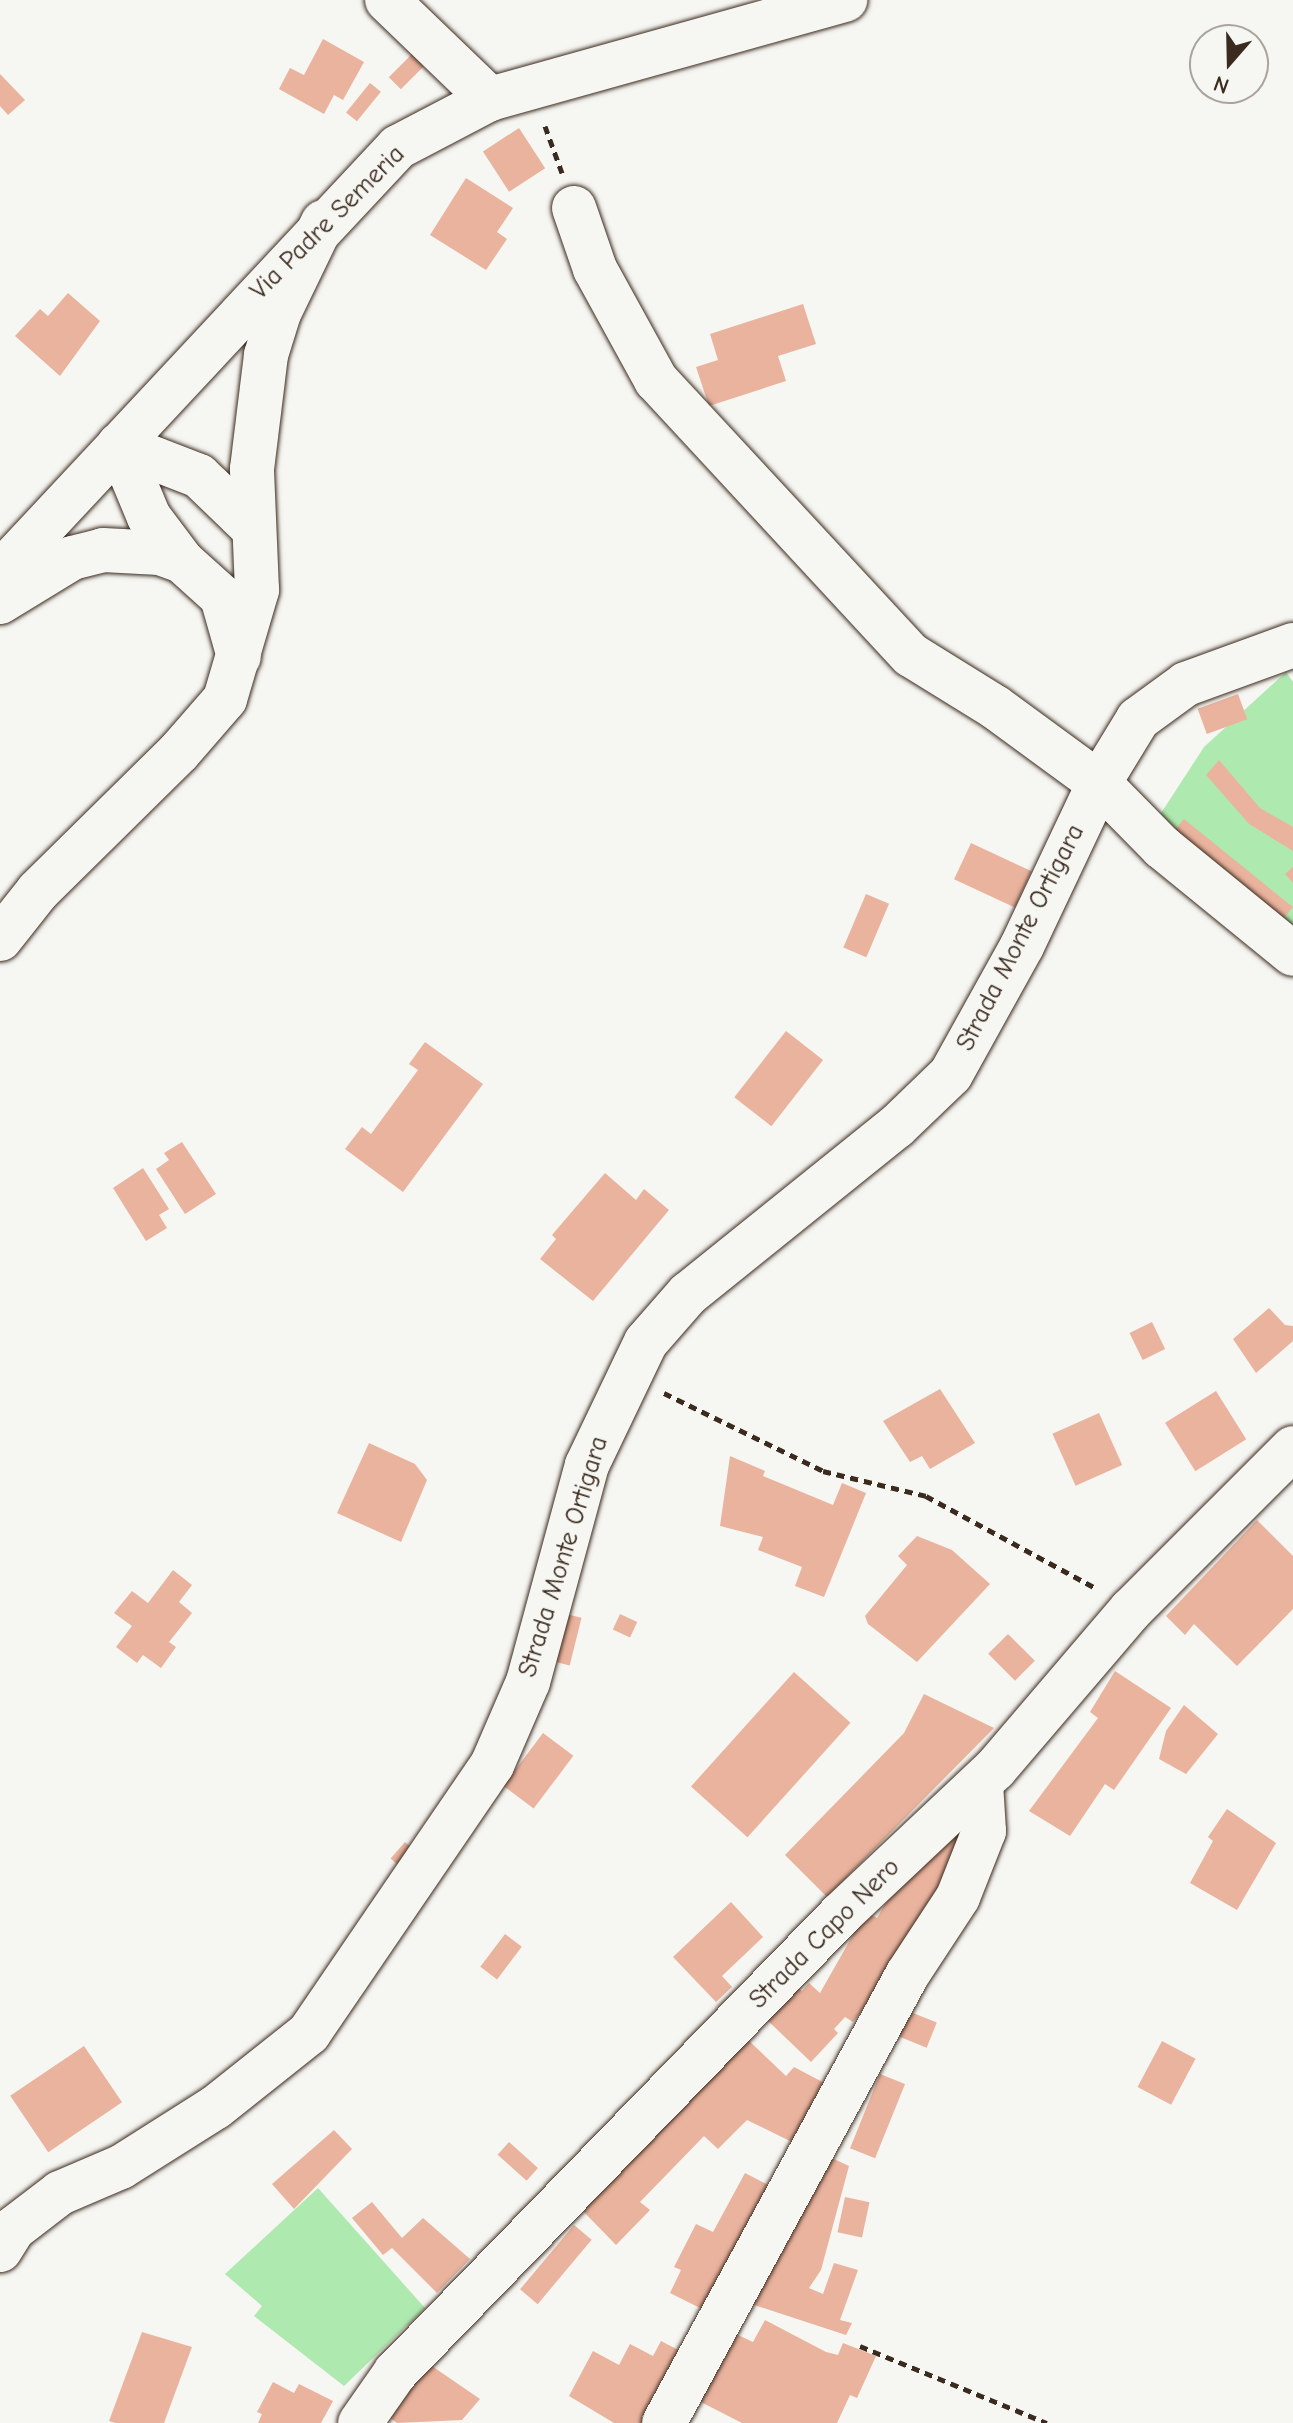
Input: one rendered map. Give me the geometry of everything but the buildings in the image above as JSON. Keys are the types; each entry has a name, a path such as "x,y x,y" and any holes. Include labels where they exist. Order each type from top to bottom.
{"main road":[{"path":"387,0 490,99"},
{"name":"Via Padre Semeria","path":"0,573 323,222 398,147 490,99 845,0"},
{"path":"574,208 616,307 656,380 911,655 995,707 1099,783 1162,847 1293,954"},
{"path":"0,939 38,891 225,699 257,590 254,434 266,355 279,313 323,222"},
{"path":"119,445 199,476 254,529"},
{"path":"119,445 149,517 182,561 222,597 239,657"},
{"path":"0,602 72,558 103,550 160,553 182,561"},
{"name":"Strada Monte Ortigara","path":"0,2250 13,2229 60,2193 121,2167 216,2107 309,2033 492,1765 528,1682 587,1465 646,1342 688,1294 896,1127 951,1074 1022,946 1099,783 1138,719 1186,684 1293,645"},
{"name":"Strada Capo Nero","path":"360,2423 395,2373 840,1915 981,1783 1131,1610 1293,1448"},
{"path":"664,2423 907,1975 958,1897 984,1831 981,1783"}],"path":[{"path":"532,87 574,208"},
{"path":"627,1378 815,1468 926,1496 1029,1549 1105,1596"},
{"path":"860,2346 1047,2423"}],"green space":[{"path":"1286,672 1293,682 1293,938 1154,824 1204,747"},
{"path":"318,2188 425,2308 344,2386 254,2316 262,2306 225,2274"}]}
